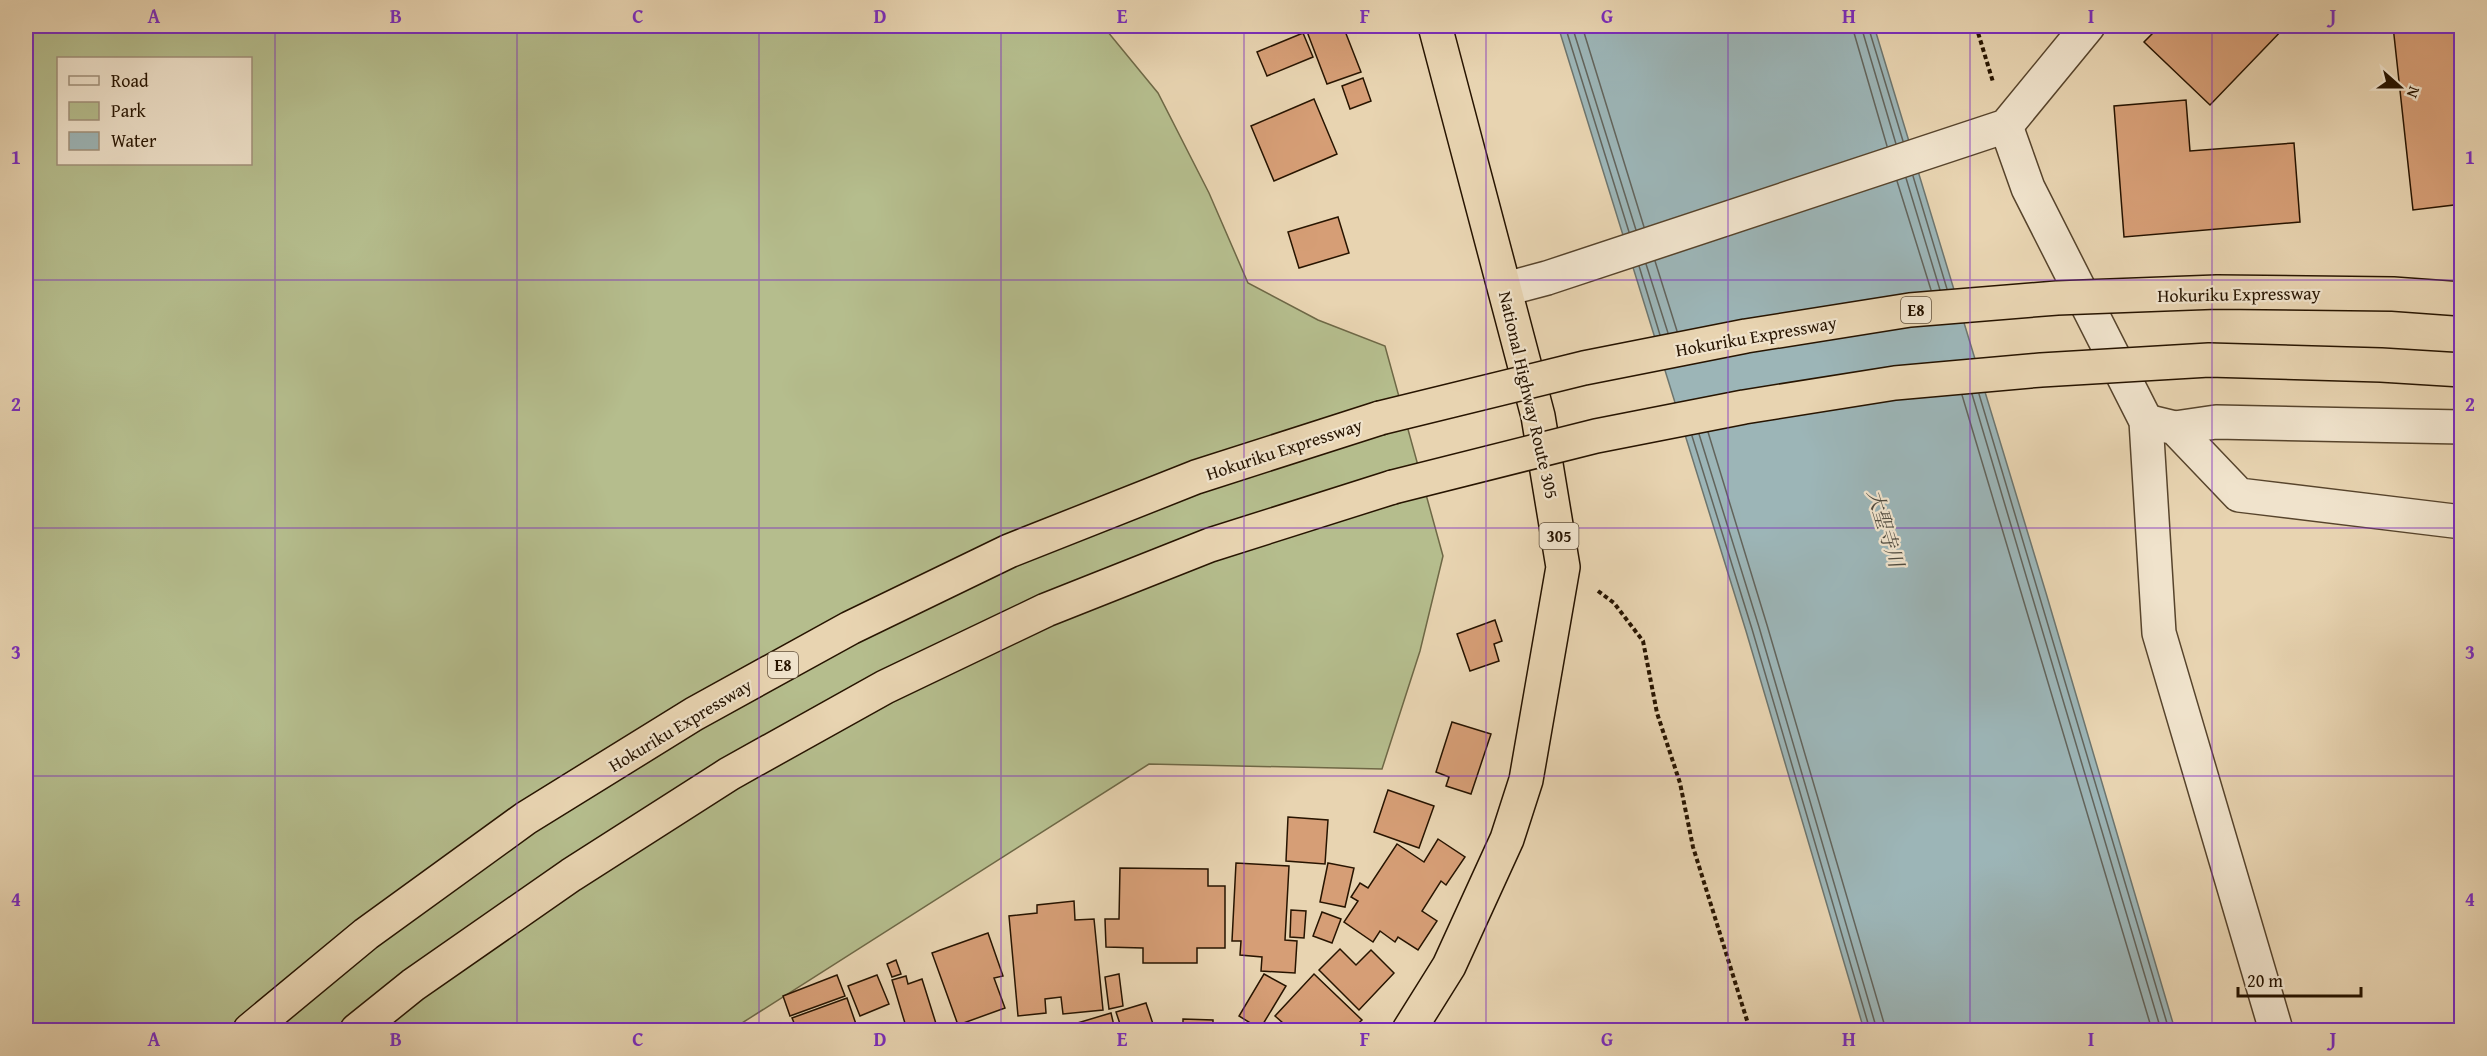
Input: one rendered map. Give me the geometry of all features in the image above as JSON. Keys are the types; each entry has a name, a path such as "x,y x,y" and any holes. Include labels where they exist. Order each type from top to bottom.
{"highway":[{"name":"National Highway Route 305","path":"1409,1030 1449,966 1507,839 1526,780 1563,567 1538,416 1435,26"},
{"name":"Hokuriku Expressway","path":"250,1030 366,934 526,818 694,714 850,628 1009,552 1196,477 1380,418 1584,368 1746,336 1910,310 2057,298 2217,292 2393,294 2462,299"},
{"path":"357,1030 413,985 571,875 729,774 885,687 1046,610 1210,545 1393,487 1596,436 1744,407 1895,383 2041,370 2209,360 2462,370"}],"street":[{"path":"1506,289 1547,278 2006,126 2088,26"},
{"path":"2006,126 2028,188 2160,425 2239,495 2462,522"},
{"path":"2160,425 2216,422 2462,427"},
{"path":"2160,425 2159,633 2276,1030"}],"path":[{"path":"1976,26 2006,126"},
{"path":"1563,567 1614,603 1643,641 1657,713 1680,783 1693,847 1750,1030"}],"green space":[{"path":"26,26 1103,26 1158,93 1209,193 1248,283 1318,320 1385,346 1443,556 1420,651 1382,769 1149,764 731,1030 26,1030"}],"water":[{"name":"大聖寺川","path":"1558,26 1874,26 2046,593 2175,1030 1864,1030 1746,631"}],"building":[{"path":"1314,26 1343,26 1361,72 1327,84 1306,29"},
{"path":"2160,26 2286,26 2210,105 2144,42"},
{"path":"2393,26 2462,26 2462,204 2413,210"},
{"path":"1303,33 1313,57 1267,76 1257,52"},
{"path":"1363,78 1371,101 1350,109 1342,86"},
{"path":"1314,99 1337,154 1274,181 1251,126"},
{"path":"2186,100 2190,151 2294,143 2300,222 2124,237 2114,106"},
{"path":"1338,217 1349,253 1299,268 1288,232"},
{"path":"1495,620 1502,641 1494,644 1499,661 1470,671 1457,634"},
{"path":"1452,722 1491,734 1471,794 1446,786 1449,777 1436,772"},
{"path":"1388,790 1434,806 1419,848 1374,832"},
{"path":"1288,817 1328,820 1325,864 1286,861"},
{"path":"1438,839 1465,857 1446,885 1441,881 1422,911 1437,921 1418,950 1398,937 1395,942 1380,931 1373,942 1344,922 1358,901 1351,897 1360,883 1368,888 1397,844 1424,862"},
{"path":"1236,863 1289,866 1285,940 1297,941 1295,973 1261,971 1262,957 1240,955 1241,941 1232,941"},
{"path":"1328,863 1354,868 1345,907 1320,902"},
{"path":"1120,868 1208,869 1208,886 1225,886 1225,948 1197,948 1197,963 1143,963 1143,948 1106,947 1105,919 1119,919"},
{"path":"1074,901 1075,920 1094,919 1103,1010 1063,1014 1061,997 1045,999 1046,1013 1018,1016 1009,916 1037,913 1037,905"},
{"path":"1291,910 1306,911 1304,938 1290,937"},
{"path":"1322,912 1341,919 1332,943 1313,936"},
{"path":"988,933 1003,976 994,978 1005,1008 958,1025 932,953"},
{"path":"1340,949 1356,965 1371,950 1394,973 1359,1010 1319,970"},
{"path":"896,960 901,974 892,977 887,964"},
{"path":"1119,974 1123,1006 1109,1009 1105,977"},
{"path":"1264,974 1286,986 1260,1029 1239,1016"},
{"path":"1314,974 1362,1020 1351,1030 1291,1030 1275,1016"},
{"path":"837,975 845,996 790,1016 783,996"},
{"path":"877,975 889,1004 860,1016 848,986"},
{"path":"906,976 908,984 922,979 938,1030 907,1030 892,980"},
{"path":"847,998 858,1030 797,1030 792,1018"},
{"path":"1146,1003 1155,1030 1122,1030 1116,1012"},
{"path":"1111,1013 1115,1030 1076,1030 1074,1024"},
{"path":"1183,1019 1213,1020 1213,1030 1183,1030"}]}
